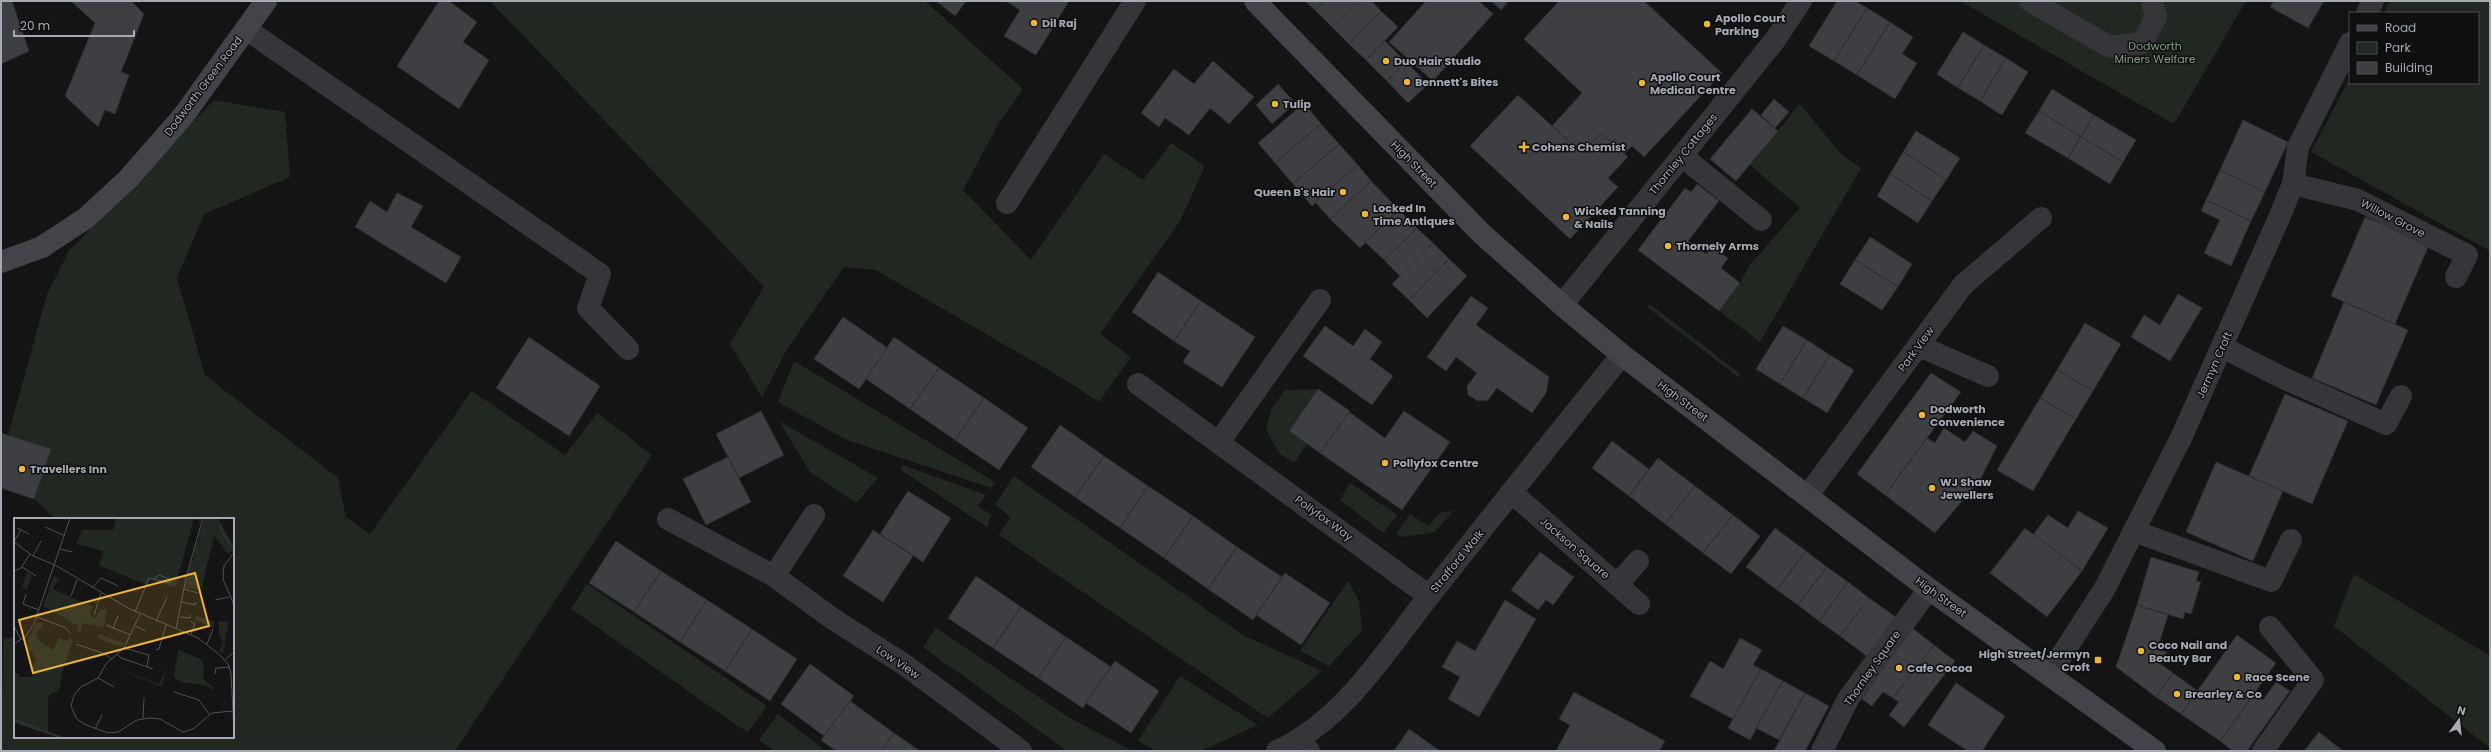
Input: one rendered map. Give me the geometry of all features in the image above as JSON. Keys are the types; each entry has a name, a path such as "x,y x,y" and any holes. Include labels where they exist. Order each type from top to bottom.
{"main road":[{"name":"Dodworth Green Road","path":"1,262 42,247 86,218 129,178 184,115 266,1"},
{"name":"High Street","path":"1255,1 1482,234 1562,305 1622,354 1929,588 2155,751"}],"street":[{"path":"1007,203 1135,1"},
{"name":"Thornley Cottages","path":"1562,305 1775,40 1801,1"},
{"path":"2030,1 2110,47 2142,43 2156,17 2152,1"},
{"path":"2368,12 2373,1"},
{"path":"246,29 600,274 588,308 628,349"},
{"name":"Jermyn Croft","path":"2049,675 2105,588 2181,438 2292,184 2298,147 2349,45"},
{"path":"1682,156 1761,220"},
{"name":"Willow Grove","path":"2292,184 2358,200 2467,255 2456,277"},
{"name":"Park View","path":"1808,495 1963,285 2041,218"},
{"path":"1219,442 1320,300"},
{"path":"1919,346 1988,376"},
{"path":"2222,347 2281,377 2386,424 2401,396"},
{"name":"Strafford Walk","path":"1294,748 1362,686 1429,596 1622,354"},
{"name":"Pollyfox Way","path":"1138,384 1429,596"},
{"name":"Jackson Square","path":"1511,492 1639,604"},
{"path":"774,576 814,515"},
{"name":"Low View","path":"668,519 774,576 833,619 905,665 1021,751"},
{"path":"2134,531 2271,581 2291,540"},
{"path":"1616,585 1638,561"},
{"name":"Thornley Square","path":"1822,751 1848,699 1929,588"},
{"path":"2263,751 2313,680 2270,627"}],"green space":[{"path":"490,1 925,1 1023,89 1000,121 963,190 1031,260 1104,154 1143,180 1171,143 1205,166 1180,221 1100,334 1131,357 1099,402 1067,381 876,270 844,267 786,351 762,397 730,344 764,287"},
{"name":"Dodworth Miners Welfare","path":"1960,1 2246,1 2174,124"},
{"path":"2390,1 2490,1 2490,251 2311,152 2349,80 2349,84 2479,84 2479,12 2384,12"},
{"path":"214,100 285,112 290,177 204,214 177,278 205,375 338,478 346,517 370,534 472,391 565,455 597,413 652,455 455,751 1,751 3,638 14,637 14,738 234,738 234,518 54,518 34,499 50,449 8,436 47,294 69,251"},
{"path":"1800,104 1841,154 1861,168 1760,342 1719,311 1740,283 1749,266 1800,208 1750,165"},
{"path":"1650,304 1740,374 1738,377 1647,307"},
{"path":"794,361 995,482 991,488 847,440 778,402"},
{"path":"1318,389 1289,431 1307,444 1294,463 1279,453 1266,430 1271,410 1285,390"},
{"path":"779,421 878,478 856,503 810,472"},
{"path":"903,465 986,495 978,506 991,515 987,527 901,470"},
{"path":"1014,476 1243,635 1322,671 1268,718 999,535 1010,517 995,504"},
{"path":"1350,483 1397,515 1383,533 1340,500"},
{"path":"1453,511 1435,532 1402,537 1396,534 1410,514 1428,526 1441,512"},
{"path":"2354,574 2490,656 2490,748 2334,626"},
{"path":"1348,581 1359,601 1362,631 1329,666 1300,651"},
{"path":"587,584 767,706 748,733 571,609"},
{"path":"936,628 1068,717 1133,751 1067,751 923,647"},
{"path":"1180,676 1258,725 1201,751 1156,751 1138,741"},
{"path":"778,714 826,751 774,751 759,740"}],"building":[{"path":"1,1 12,1 29,51 1,64"},
{"path":"71,1 131,1 144,14 121,72 129,75 115,114 105,110 98,127 65,96 95,23"},
{"path":"439,1 449,1 477,22 463,42 489,60 459,109 397,66"},
{"path":"936,1 966,1 955,16"},
{"name":"Dil Raj","path":"1006,1 1069,1 1036,55 1004,36 1020,10"},
{"path":"1305,1 1325,1 1315,10"},
{"path":"1325,1 1358,1 1332,27 1315,10"},
{"path":"1358,1 1372,1 1381,11 1349,44 1332,27"},
{"path":"1426,1 1479,1 1493,14 1433,81 1389,42"},
{"path":"1491,1 1509,1 1501,10"},
{"name":"Apollo Court Medical Centre","path":"1559,1 1644,1 1722,73 1644,157 1632,146 1624,154 1601,133 1582,153 1552,126 1582,93 1524,39"},
{"path":"1837,1 1855,1 1867,8 1834,61 1809,46"},
{"path":"2274,1 2324,1 2308,28 2270,7"},
{"path":"1867,8 1890,22 1857,75 1834,61"},
{"path":"1381,11 1398,27 1366,60 1349,44"},
{"path":"1890,22 1913,37 1902,54 1917,63 1895,99 1857,75"},
{"path":"1963,32 1984,45 1958,88 1937,74"},
{"name":"Duo Hair Studio","path":"1385,41 1406,62 1387,81 1366,60"},
{"path":"1984,45 2006,58 1980,101 1958,88"},
{"path":"2006,58 2028,72 2002,115 1980,101"},
{"path":"1213,61 1254,97 1229,124 1210,108 1189,135 1165,118 1159,127 1141,113 1174,69 1194,84"},
{"name":"Bennett's Bites","path":"1406,62 1428,84 1408,103 1387,81"},
{"name":"Tulip","path":"1278,84 1295,103 1272,124 1256,105"},
{"path":"2052,89 2094,115 2081,137 2039,111"},
{"path":"1518,95 1582,153 1601,133 1628,157 1608,178 1618,187 1570,239 1470,146"},
{"path":"1774,99 1789,112 1775,128 1761,115"},
{"path":"1304,103 1321,124 1275,163 1258,143"},
{"path":"1752,109 1778,131 1736,181 1710,159"},
{"path":"2039,111 2081,137 2068,158 2025,133"},
{"path":"2094,115 2136,140 2123,162 2081,137"},
{"path":"2243,120 2288,142 2265,192 2220,170"},
{"path":"1321,124 1339,144 1293,184 1275,163"},
{"path":"1916,131 1960,158 1946,180 1903,152"},
{"path":"2081,137 2123,162 2110,184 2068,158"},
{"path":"1339,144 1358,165 1312,206 1293,184"},
{"path":"1903,152 1946,180 1932,201 1890,174"},
{"name":"Queen B's Hair","path":"1358,165 1371,181 1330,219 1315,202"},
{"path":"2220,170 2265,192 2251,221 2206,200"},
{"path":"1890,174 1932,201 1918,223 1877,196"},
{"name":"Locked In Time Antiques","path":"1371,181 1399,210 1360,248 1330,219"},
{"name":"Thornely Arms","path":"1697,184 1719,201 1688,241 1706,254 1715,242 1725,250 1722,254 1728,258 1721,268 1740,283 1719,311 1638,250 1685,188 1691,192"},
{"path":"397,193 423,206 411,227 461,257 446,283 355,227 370,201 387,212"},
{"path":"2206,200 2251,221 2231,266 2204,253 2220,220 2201,211"},
{"path":"1399,210 1417,228 1384,260 1365,242"},
{"path":"2365,217 2429,245 2395,324 2331,296"},
{"path":"1417,228 1433,243 1400,276 1384,260"},
{"path":"1870,237 1912,264 1898,287 1855,260"},
{"path":"1433,243 1449,259 1409,300 1392,284"},
{"path":"1449,259 1467,276 1427,318 1409,300"},
{"path":"1855,260 1898,287 1882,310 1840,284"},
{"path":"1158,272 1201,301 1174,341 1132,312"},
{"path":"2178,294 2202,308 2170,361 2131,337 2144,315 2160,325"},
{"path":"1471,296 1488,308 1476,325 1549,377 1546,393 1532,413 1497,388 1488,400 1478,401 1468,395 1467,386 1477,373 1456,357 1446,371 1427,357"},
{"path":"1201,301 1255,337 1222,387 1183,362 1190,351 1174,341"},
{"path":"2344,302 2408,330 2376,405 2312,378"},
{"path":"843,317 888,348 859,389 814,359"},
{"path":"2085,323 2121,344 2093,391 2057,370"},
{"path":"1325,326 1353,346 1365,329 1382,342 1370,359 1393,376 1372,405 1303,356"},
{"path":"1783,326 1807,340 1780,384 1756,369"},
{"path":"529,337 600,386 569,436 496,388"},
{"path":"894,337 939,368 910,409 866,379"},
{"path":"1807,340 1830,355 1803,398 1780,384"},
{"path":"1830,355 1854,370 1827,413 1803,398"},
{"path":"939,368 984,398 955,440 910,409"},
{"path":"2057,370 2093,391 2076,419 2040,398"},
{"name":"Dodworth Convenience","path":"1931,373 1961,392 1885,495 1857,474"},
{"path":"1318,389 1350,411 1320,453 1289,431"},
{"path":"2285,394 2348,421 2312,504 2249,476"},
{"path":"984,398 1028,428 999,470 955,440"},
{"path":"2040,398 2076,419 2033,491 1997,470"},
{"path":"761,411 784,455 739,478 716,434"},
{"name":"Pollyfox Centre","path":"1404,411 1450,442 1402,510 1320,453 1349,412 1385,438"},
{"path":"1060,425 1104,456 1075,497 1031,467"},
{"name":"WJ Shaw Jewellers","path":"1944,428 1965,442 1973,431 1997,446 1980,480 1935,533 1885,495 1927,438 1935,443"},
{"name":"Travellers Inn","path":"1,433 51,449 34,499 1,488"},
{"path":"1612,441 1649,469 1629,496 1592,468"},
{"path":"1104,456 1148,486 1120,528 1075,497"},
{"path":"728,457 751,502 706,525 683,479"},
{"path":"1658,458 1695,486 1665,524 1629,496"},
{"path":"2216,462 2283,491 2253,561 2186,532"},
{"path":"1148,486 1193,516 1164,558 1120,528"},
{"path":"1695,486 1733,515 1703,553 1665,524"},
{"path":"908,491 951,518 923,562 880,534"},
{"path":"2078,511 2108,528 2082,571 2033,535 2048,515 2068,528"},
{"path":"1733,515 1760,536 1731,574 1703,553"},
{"path":"1193,516 1237,547 1208,589 1164,558"},
{"path":"1775,528 1806,551 1777,590 1746,567"},
{"path":"2025,528 2082,571 2047,617 1990,573"},
{"path":"873,530 913,556 883,602 843,576"},
{"path":"616,541 661,571 634,612 589,583"},
{"path":"1237,547 1282,577 1253,620 1208,589"},
{"path":"1806,551 1827,567 1798,605 1777,590"},
{"path":"1540,552 1574,577 1553,605 1546,600 1538,610 1511,590"},
{"path":"2151,557 2199,572 2196,581 2201,582 2191,614 2185,612 2183,619 2137,605"},
{"path":"1827,567 1848,582 1819,621 1798,605"},
{"path":"661,571 707,600 680,642 634,612"},
{"path":"1285,573 1330,603 1301,645 1256,615"},
{"path":"976,576 1021,607 993,648 948,618"},
{"path":"1848,582 1869,598 1840,636 1819,621"},
{"path":"1869,598 1897,618 1868,657 1840,636"},
{"path":"707,600 752,629 725,671 680,642"},
{"path":"1505,600 1536,619 1479,717 1448,699 1460,677 1442,667 1457,641 1475,651"},
{"name":"Coco Nail and Beauty Bar","path":"2137,605 2168,615 2157,650 2167,652 2159,663 2173,673 2156,697 2116,667"},
{"path":"1021,607 1066,637 1038,678 993,648"},
{"name":"Cafe Cocoa","path":"1911,627 1934,645 1893,698 1883,692 1872,706 1862,699"},
{"path":"752,629 797,659 770,701 725,671"},
{"name":"Race Scene","path":"2237,635 2276,663 2220,741 2181,714"},
{"path":"1066,637 1111,667 1083,708 1038,678"},
{"path":"1740,638 1762,650 1753,665 1761,669 1733,719 1690,696 1710,661 1723,669"},
{"path":"1934,645 1955,661 1904,727 1889,715 1899,702 1893,698"},
{"path":"1115,661 1159,691 1131,733 1086,703"},
{"path":"810,664 854,696 824,736 781,704"},
{"path":"1761,669 1783,681 1750,740 1728,728"},
{"name":"Brearley & Co","path":"2173,673 2198,691 2181,714 2156,697"},
{"path":"1783,681 1805,693 1779,740 1756,728"},
{"path":"2276,682 2290,691 2247,751 2233,751 2220,741 2254,694 2263,700"},
{"path":"1956,683 2005,716 1982,751 1968,751 1928,725"},
{"path":"1574,692 1665,741 1659,751 1556,751 1570,725 1559,719"},
{"path":"1805,693 1829,706 1805,751 1774,751"},
{"path":"850,701 894,733 881,751 836,751 821,740"},
{"path":"1409,729 1440,751 1394,751"},
{"path":"2319,732 2343,751 2304,751"},
{"path":"894,733 920,751 881,751"}],"place":[{"name":"Dil Raj","path":"1034,23"},
{"name":"Apollo Court Parking","path":"1707,24"},
{"name":"Duo Hair Studio","path":"1386,61"},
{"name":"Bennett's Bites","path":"1407,82"},
{"name":"Apollo Court Medical Centre","path":"1642,83"},
{"name":"Tulip","path":"1275,104"},
{"name":"Cohens Chemist","path":"1524,147"},
{"name":"Queen B's Hair","path":"1343,192"},
{"name":"Locked In Time Antiques","path":"1365,214"},
{"name":"Wicked Tanning & Nails","path":"1566,217"},
{"name":"Thornely Arms","path":"1668,246"},
{"name":"Dodworth Convenience","path":"1922,415"},
{"name":"Pollyfox Centre","path":"1385,463"},
{"name":"Travellers Inn","path":"22,469"},
{"name":"WJ Shaw Jewellers","path":"1932,488"},
{"name":"Coco Nail and Beauty Bar","path":"2141,651"},
{"name":"High Street/Jermyn Croft","path":"2098,660"},
{"name":"Cafe Cocoa","path":"1899,668"},
{"name":"Race Scene","path":"2237,677"},
{"name":"Brearley & Co","path":"2177,694"}]}
